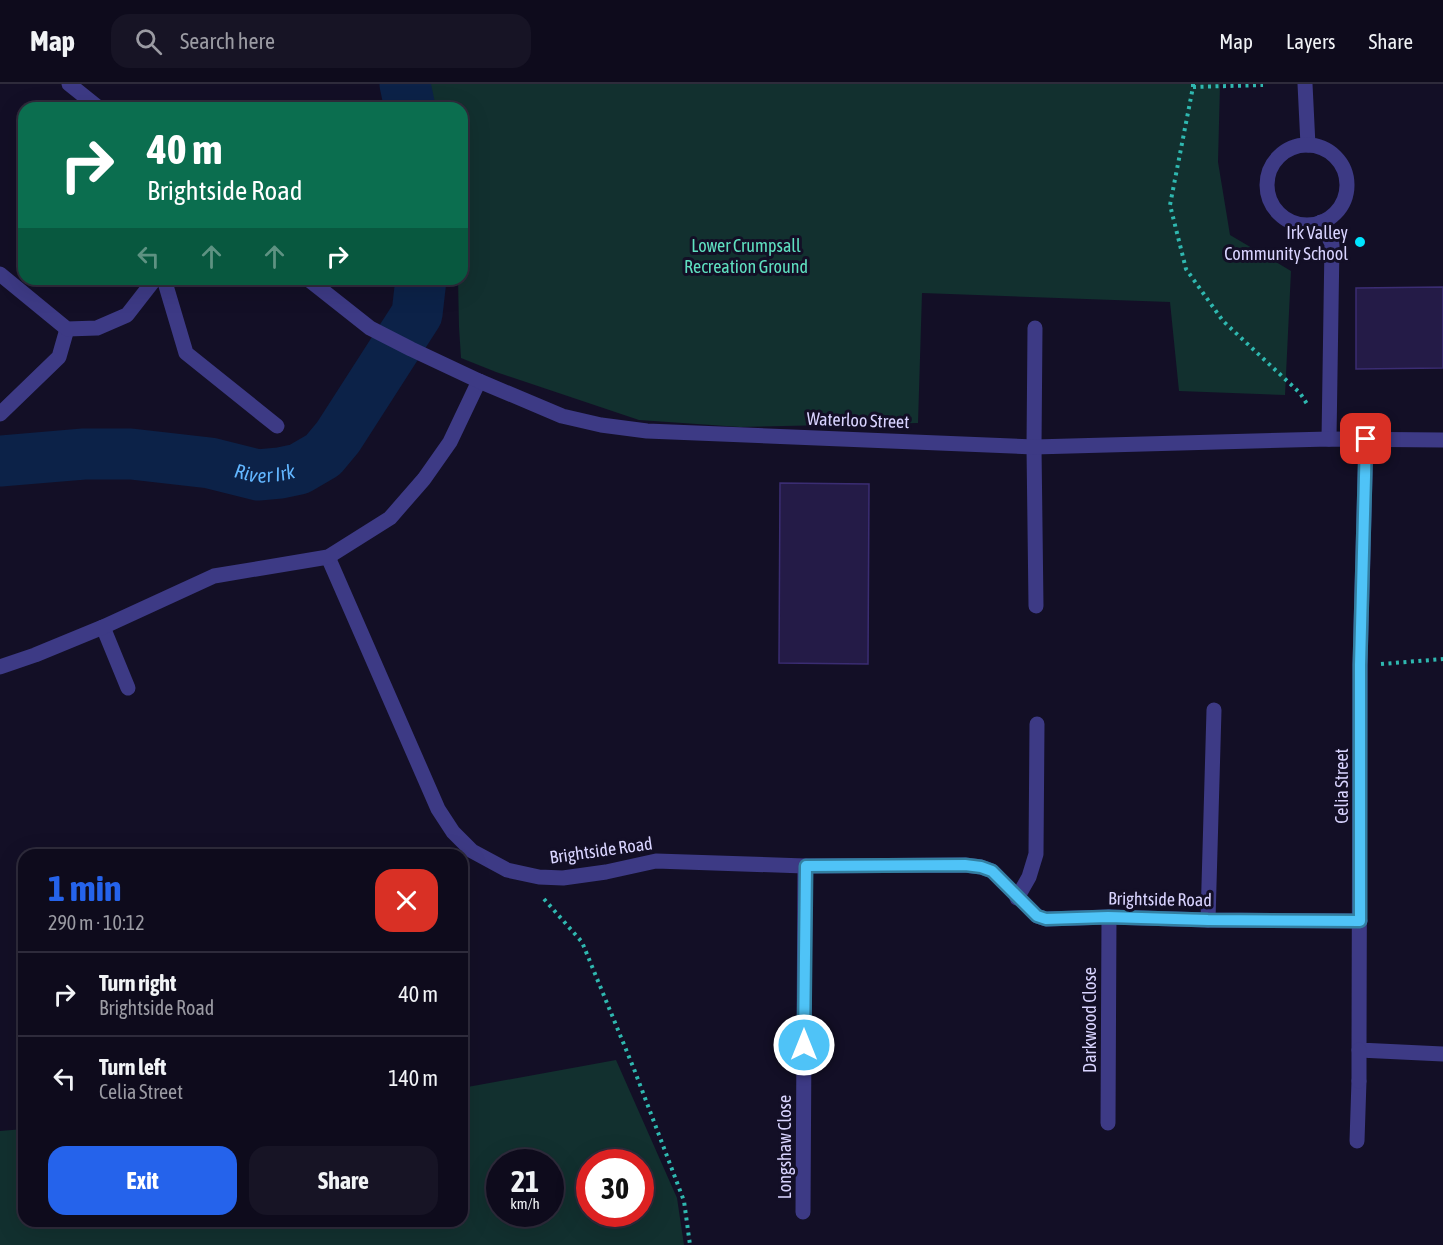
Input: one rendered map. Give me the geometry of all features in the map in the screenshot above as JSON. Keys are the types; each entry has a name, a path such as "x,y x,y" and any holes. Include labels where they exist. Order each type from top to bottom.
{"street":[{"path":"69,84 92,102"},
{"path":"1305,84 1308,145"},
{"path":"1308,145 1322,148 1333,155 1346,178 1346,192 1341,205 1333,215 1321,222 1309,225 1296,224 1284,218 1269,198 1267,186 1274,162 1283,153 1295,147 1308,145"},
{"path":"1321,222 1332,244 1329,439"},
{"path":"0,274 67,329 97,328 127,315 150,285"},
{"path":"166,285 186,353 277,426"},
{"name":"Waterloo Street","path":"316,285 370,328 411,349 562,416 601,425 647,431 1034,447 1329,439 1443,440"},
{"path":"1035,328 1036,606"},
{"path":"0,414 60,357 67,329"},
{"path":"0,667 103,627 214,576 328,557 390,518 424,479 450,442 479,381"},
{"name":"Celia Street","path":"1357,1141 1360,665 1366,439"},
{"name":"Brightside Road","path":"328,557 438,809 453,832 472,851 507,870 539,877 562,878 606,872 656,861 806,866 965,865 992,871 1037,916 1046,919 1108,917 1360,921"},
{"path":"103,627 128,688"},
{"path":"1208,920 1214,710"},
{"path":"1017,898 1029,878 1036,854 1037,724"},
{"name":"Longshaw Close","path":"803,1212 806,866"},
{"name":"Darkwood Close","path":"1108,917 1108,1123"},
{"path":"1359,1050 1443,1053"}],"path":[{"path":"1263,85 1193,85 1170,205 1186,269 1223,321 1300,393 1329,439"},
{"path":"1360,665 1443,658"},
{"path":"539,877 542,897 582,942 634,1069 684,1201 690,1245"}],"green space":[{"name":"Lower Crumpsall Recreation Ground","path":"428,84 1220,84 1218,162 1230,235 1291,271 1285,395 1179,391 1170,302 922,293 918,423 740,427 639,420 496,372 461,358 458,285 468,285 468,102 432,102"},
{"path":"616,1060 677,1198 684,1245 0,1245 0,1131 18,1130 18,1227 468,1227 468,1087"}],"building":[{"path":"1443,287 1443,368 1356,369 1356,288"},
{"path":"780,483 869,484 868,664 779,663"}],"waterway":[{"name":"River Irk","path":"405,84 409,102"},
{"name":"River Irk","path":"0,461 84,454 131,454 210,463 258,475 299,469 323,455 338,437 417,314 420,285"}],"place":[{"name":"Irk Valley Community School","path":"1360,242"}],"route":[{"path":"804,1045 806,866 965,865 981,867 992,871 1037,916 1046,919 1108,917 1360,921 1360,665 1366,439"}]}
